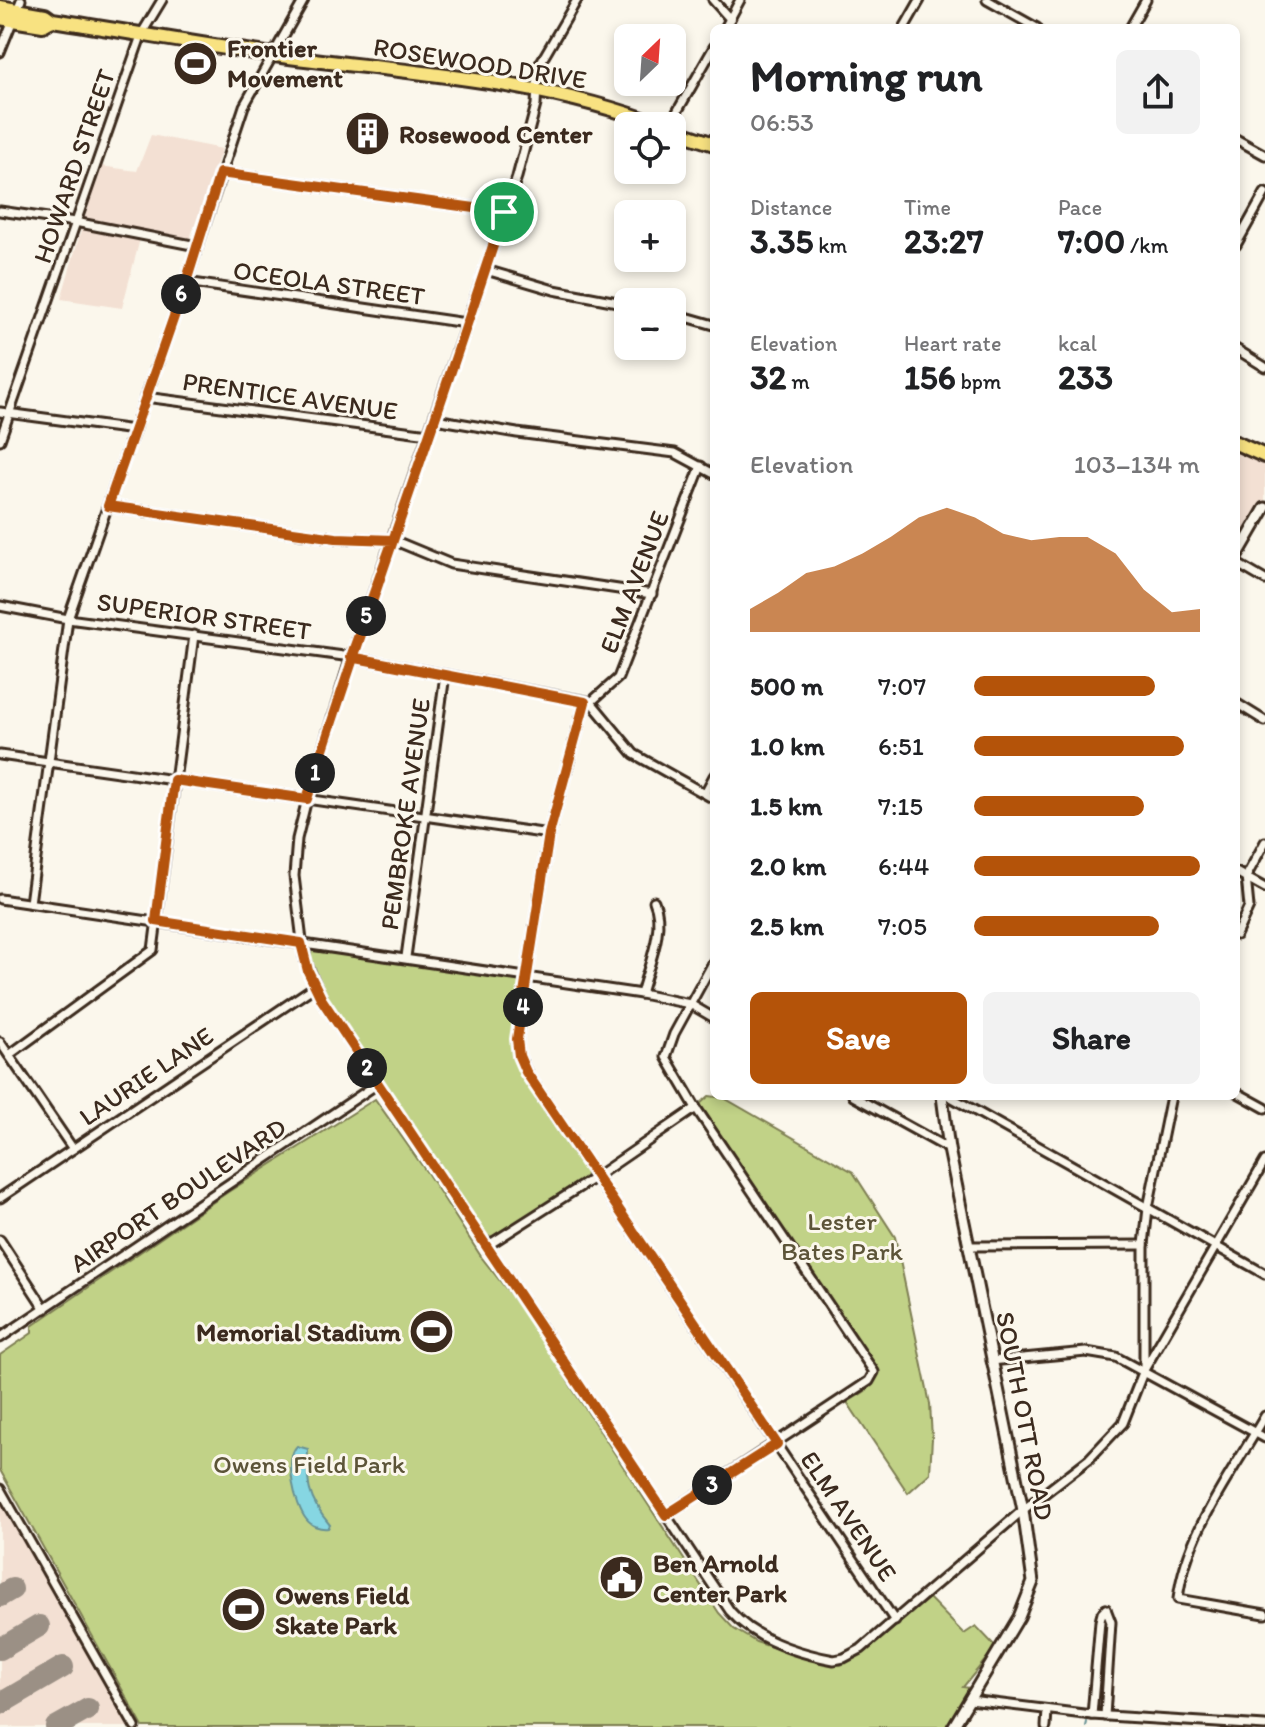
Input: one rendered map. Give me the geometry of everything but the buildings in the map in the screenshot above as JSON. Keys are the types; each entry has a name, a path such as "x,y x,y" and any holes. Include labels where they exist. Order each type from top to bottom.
{"main road":[{"name":"ROSEWOOD DRIVE","path":"0,7 43,25 52,20 273,55 536,89 621,112"},
{"path":"686,134 710,143"},
{"path":"1240,445 1265,456"}],"street":[{"name":"HOWARD STREET","path":"0,440 142,33 162,0"},
{"path":"30,903 68,619 244,106 304,0"},
{"path":"577,0 538,67 536,105 517,177 351,657 307,799 297,839 294,876 301,943 314,987 723,1602 740,1623 753,1632 780,1644 834,1660 861,1649 1023,1510 1089,1459 1123,1423 1144,1370 1265,1161"},
{"path":"713,0 730,19"},
{"path":"727,24 740,0"},
{"path":"906,24 920,0"},
{"path":"987,0 1030,24"},
{"path":"1132,24 1146,0"},
{"path":"0,52 12,12"},
{"path":"679,112 710,54"},
{"path":"1240,141 1265,155"},
{"path":"220,173 504,212"},
{"path":"1240,238 1265,193"},
{"path":"0,211 197,246"},
{"path":"486,270 554,290 614,301"},
{"name":"OCEOLA STREET","path":"186,282 466,323"},
{"path":"686,317 710,324"},
{"path":"1240,351 1265,367"},
{"name":"PRENTICE AVENUE","path":"145,397 429,434"},
{"path":"0,412 134,430"},
{"name":"PRENTICE AVENUE","path":"435,419 675,453 710,472"},
{"name":"ELM AVENUE","path":"701,466 618,678 588,702 549,834 517,1039 519,1058 895,1621"},
{"path":"108,506 336,538 393,540 451,564 652,594"},
{"path":"1240,554 1265,508"},
{"path":"1240,564 1265,580"},
{"name":"SUPERIOR STREET","path":"0,606 68,619 351,657 588,702"},
{"path":"9,1055 153,950 194,635"},
{"name":"PEMBROKE AVENUE","path":"406,957 445,675"},
{"path":"588,702 634,754 710,796"},
{"path":"1240,705 1265,721"},
{"path":"0,755 549,834"},
{"path":"705,793 710,784"},
{"path":"1240,926 1249,907 1246,877 1265,842"},
{"path":"1240,874 1265,888"},
{"path":"0,899 641,994 690,1004 710,1016"},
{"path":"641,994 659,925 659,912 654,901"},
{"path":"666,1515 777,1444 873,1376 871,1366 696,1108 666,1057 674,1034 710,968"},
{"name":"LAURIE LANE","path":"0,1198 314,987"},
{"path":"0,1042 73,1149"},
{"name":"AIRPORT BOULEVARD","path":"0,1338 377,1084"},
{"path":"1240,1094 1265,1108"},
{"path":"860,1100 949,1149"},
{"name":"SOUTH OTT ROAD","path":"943,1100 949,1149 1023,1510 1033,1582 1019,1617 953,1727"},
{"path":"956,1100 1265,1274"},
{"path":"1144,1370 1144,1245 1148,1208 1170,1100"},
{"path":"487,1246 696,1108"},
{"path":"0,1240 45,1309"},
{"path":"969,1246 1144,1245"},
{"path":"991,1361 1086,1352 1116,1357 1265,1438"},
{"path":"1265,1416 1201,1526 1181,1571 1178,1599 1265,1614"},
{"path":"0,1489 135,1727"},
{"path":"1092,1715 1100,1621 1106,1609 1111,1622 1105,1716"},
{"path":"970,1700 1092,1715 1265,1726"},
{"path":"1046,1727 1047,1710"}],"shaded area":[{"path":"151,135 222,149 188,244 141,235 122,308 61,299 100,166 137,171"},
{"path":"1240,445 1265,456 1265,508 1240,551"},
{"path":"0,1489 135,1727 0,1727"}],"green space":[{"path":"312,950 519,981 522,986 512,1042 513,1057 587,1171 585,1177 496,1236 485,1237 320,988 311,964"},
{"name":"Lester Bates Park","path":"709,1096 710,1100 727,1100 853,1172 895,1237 930,1404 932,1438 930,1473 908,1493 847,1402 872,1385 875,1368 700,1104"},
{"name":"Owens Field Park","path":"375,1099 482,1258 534,1324 574,1391 719,1613 734,1629 756,1642 821,1663 841,1665 867,1651 929,1598 964,1634 976,1626 996,1647 963,1687 970,1688 946,1727 143,1727 0,1470 0,1355 32,1333 32,1326 228,1192"}],"water":[{"path":"297,1446 308,1449 312,1498 330,1525 328,1528 310,1524 298,1504 291,1471 293,1452"}],"waterway":[{"path":"1086,1727 1087,1722"}],"taxiway":[{"path":"0,1596 12,1589"},
{"path":"0,1649 39,1626"},
{"path":"0,1704 63,1667"},
{"path":"56,1727 88,1709"}],"place":[{"name":"Frontier Movement","path":"196,63"},
{"name":"Rosewood Center","path":"368,134"},
{"name":"Memorial Stadium","path":"432,1332"},
{"name":"Ben Arnold Center Park","path":"622,1578"},
{"name":"Owens Field Skate Park","path":"244,1610"}],"route":[{"path":"504,212 220,173 186,282 108,506 336,538 393,540 372,598 351,657 585,702 549,834 517,1049 526,1072 777,1444 666,1515 322,1000 308,971 301,943 156,921 174,780 307,799 351,657 393,540 435,419 504,212"}]}
